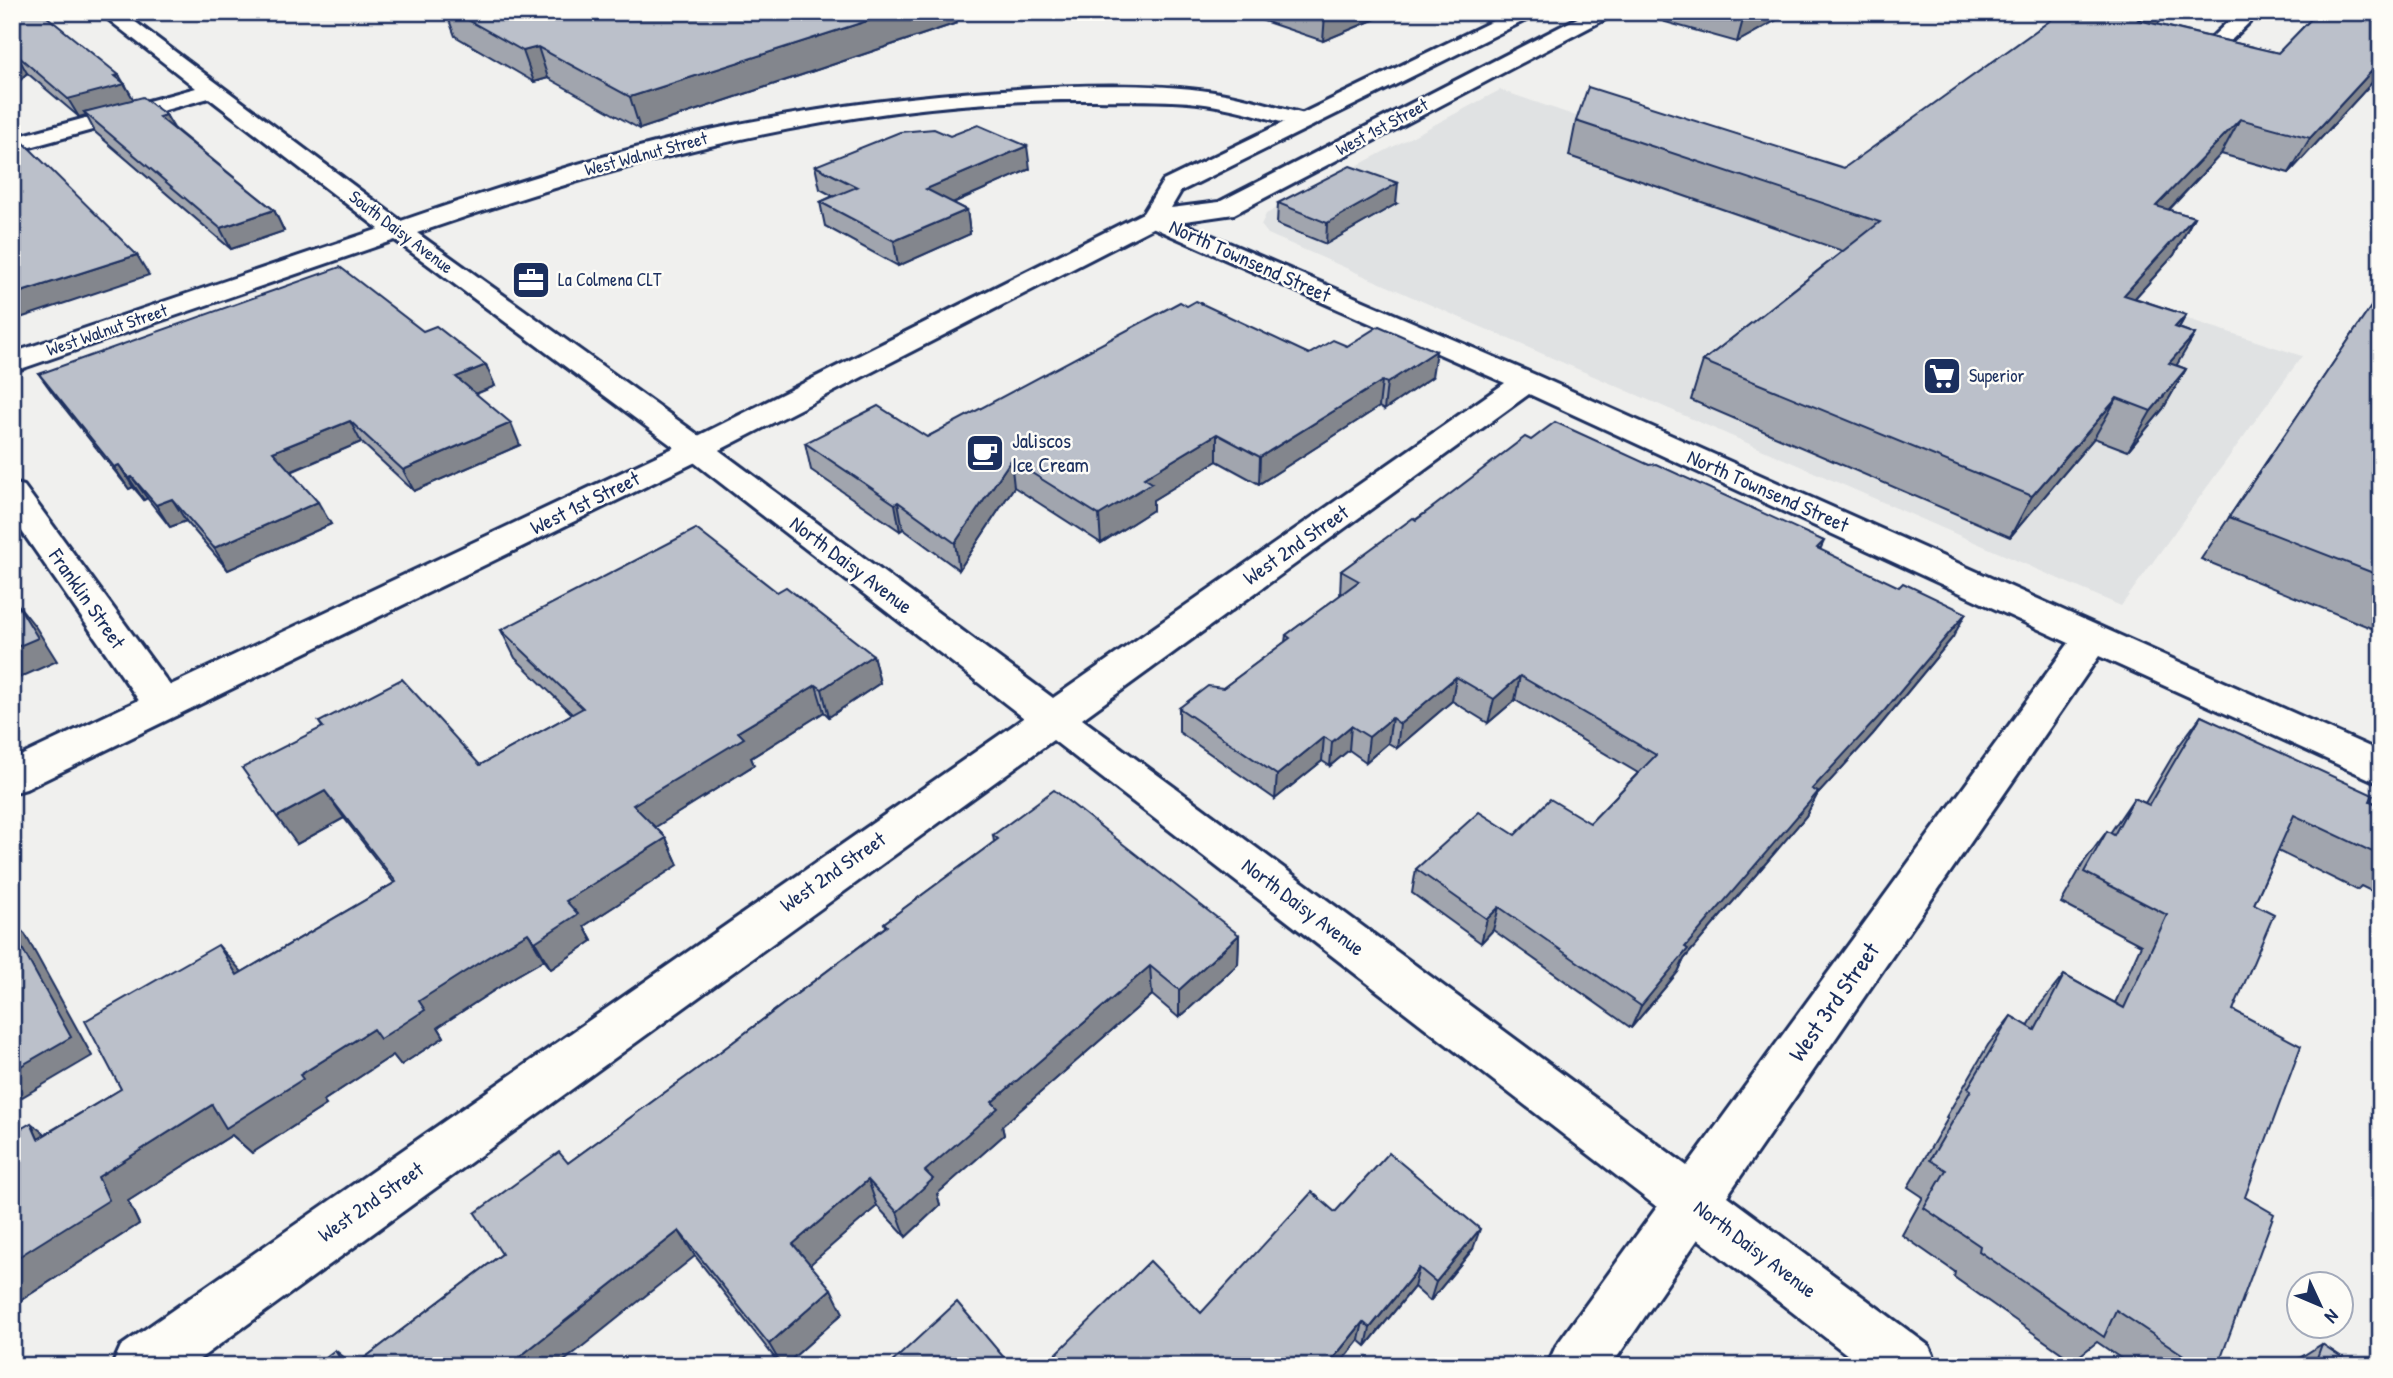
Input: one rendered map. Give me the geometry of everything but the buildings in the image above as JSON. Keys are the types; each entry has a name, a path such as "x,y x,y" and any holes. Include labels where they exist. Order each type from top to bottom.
{"street":[{"name":"South Daisy Avenue","path":"109,12 397,230 696,449"},
{"name":"West 1st Street","path":"1152,218 1172,186 1527,12"},
{"name":"West 1st Street","path":"12,778 696,449 1152,218 1226,209 1604,12"},
{"path":"2215,45 2250,12"},
{"path":"12,145 214,90"},
{"name":"West Walnut Street","path":"12,363 397,230 606,164 705,138 867,108 1000,94 1143,93 1217,99 1304,121"},
{"name":"North Townsend Street","path":"1152,218 1527,382 2381,769"},
{"name":"West 2nd Street","path":"141,1366 1527,382"},
{"name":"North Daisy Avenue","path":"696,449 1909,1366"},
{"name":"Franklin Street","path":"12,492 163,705"},
{"name":"West 3rd Street","path":"1576,1366 2092,638"}],"shaded area":[{"path":"1500,90 1834,204 2302,356 2121,606 1268,234 1261,225 1266,214"}],"place":[{"name":"La Colmena CLT","path":"531,280"},
{"name":"Superior","path":"1942,376"},
{"name":"Jaliscos Ice Cream","path":"985,453"}]}
